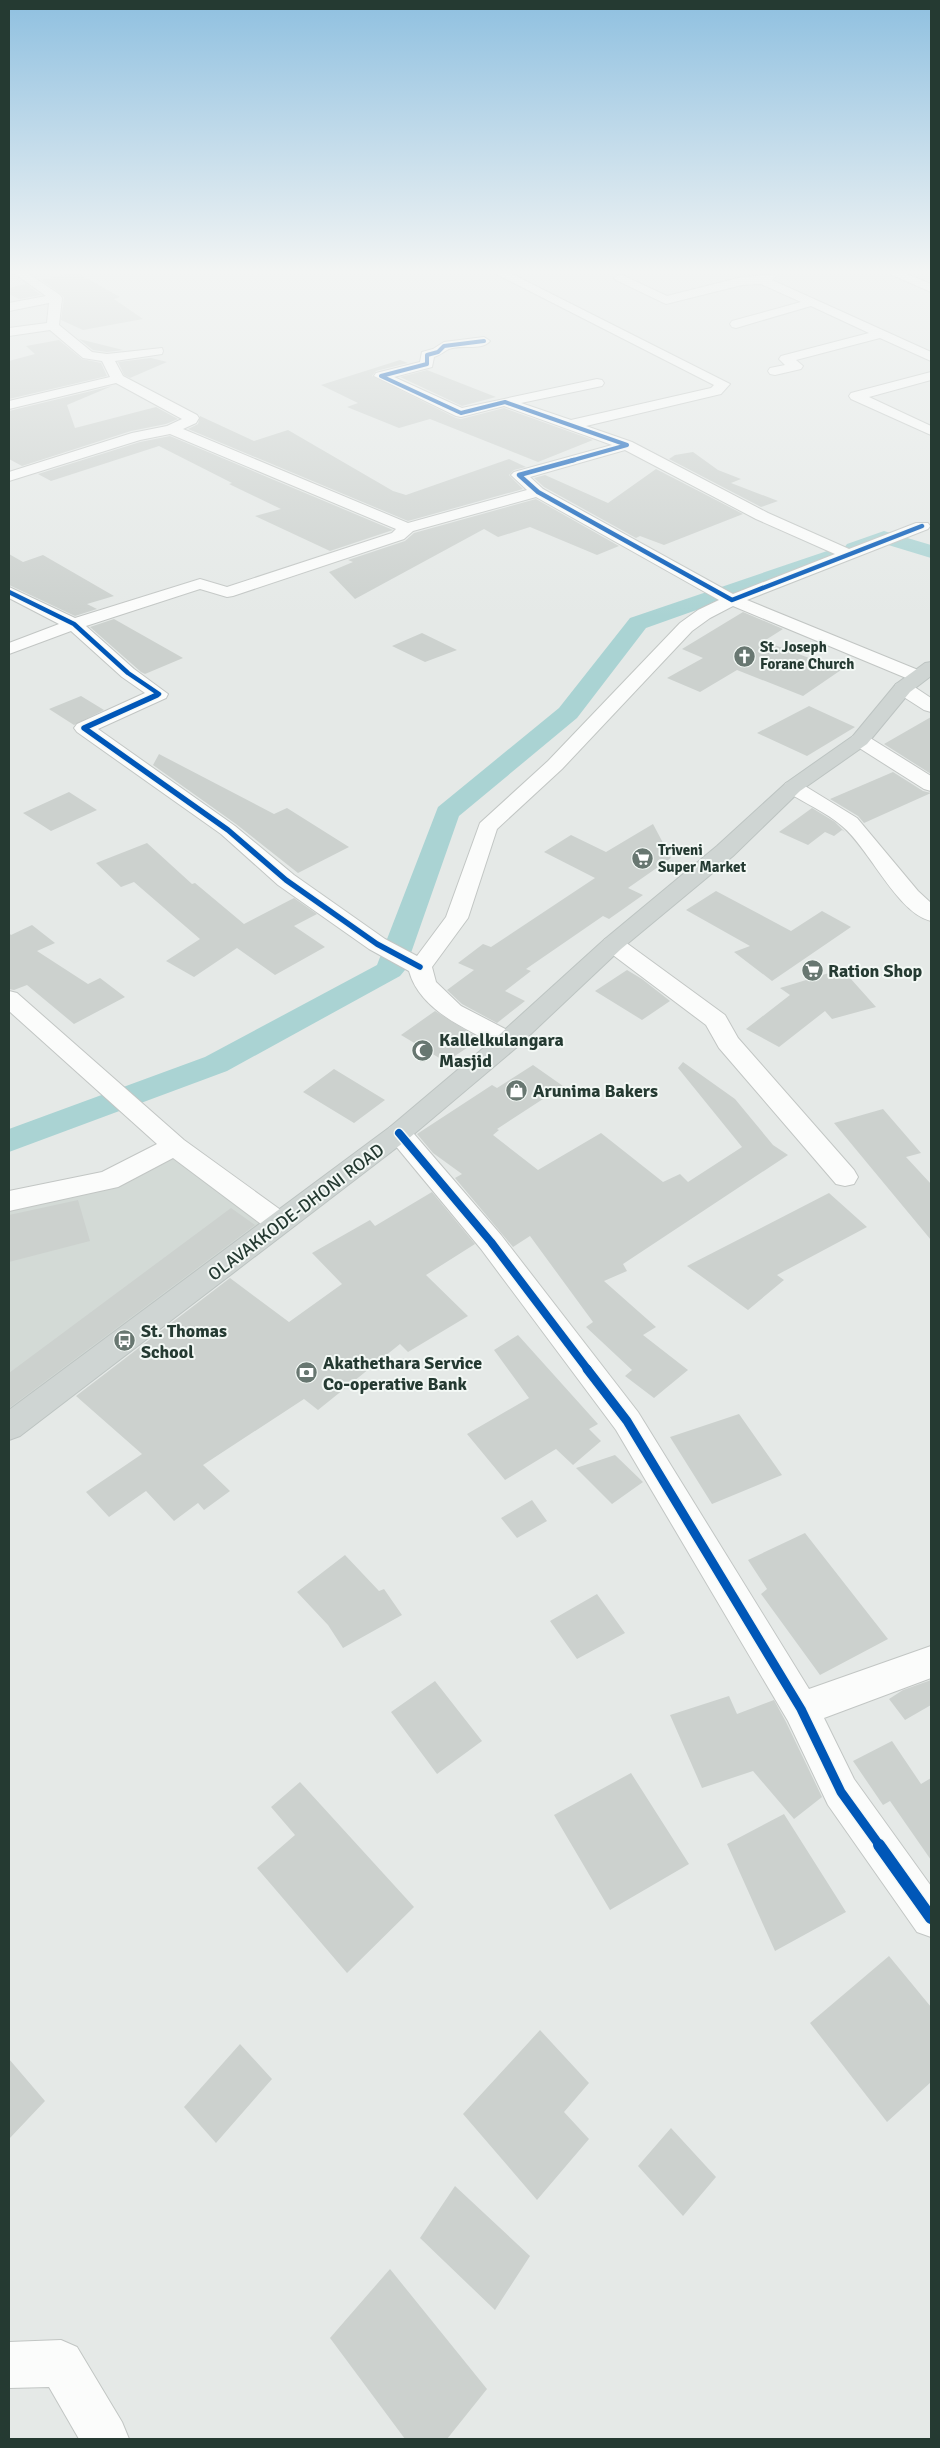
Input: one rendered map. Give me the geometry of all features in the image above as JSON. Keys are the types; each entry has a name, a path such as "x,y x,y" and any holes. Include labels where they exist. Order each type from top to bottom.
{"main road":[{"name":"OLAVAKKODE-DHONI ROAD","path":"9,1427 399,1133 508,1041 613,944 725,850 793,787 860,740 877,717 917,677"}],"street":[{"path":"9,404 75,388"},
{"path":"9,477 137,436 171,429 192,418 137,388"},
{"path":"407,388 461,413 573,388"},
{"path":"570,425 716,391 719,388"},
{"path":"885,388 856,396 931,431"},
{"path":"505,402 627,445 762,516 856,553"},
{"path":"171,429 407,528"},
{"path":"627,445 519,475 538,492 732,600 917,677 931,706"},
{"path":"9,649 74,624 200,584 227,592 398,536 407,528 538,492"},
{"path":"420,967 457,918 487,827 555,765 686,627 704,614 732,600 926,526"},
{"path":"9,592 74,624 128,673 159,694 84,728 228,830 286,880 377,944 420,967 425,985 453,1011 508,1041"},
{"path":"860,740 931,785"},
{"path":"793,787 850,822 910,896 931,914"},
{"path":"613,944 716,1020 728,1042 845,1177"},
{"path":"9,998 174,1146 279,1223"},
{"path":"399,1133 491,1242 627,1421 801,1708 841,1792 931,1918"},
{"path":"9,1201 109,1180 174,1146"},
{"path":"801,1708 931,1662"},
{"path":"9,2365 61,2363 105,2439"}],"shaded area":[{"path":"175,1146 279,1223 9,1427 9,1201 76,1188"}],"building":[{"path":"9,388 55,388 9,399"},
{"path":"107,388 67,405 75,428 156,407 178,419 166,424 131,431 22,466 9,459 9,411"},
{"path":"328,388 396,388 461,419 504,408 593,440 538,462 430,419 399,428 347,407 358,403"},
{"path":"424,388 474,388 496,397 462,406"},
{"path":"200,416 254,441 288,430 393,491 406,495 509,459 526,467 514,470 509,475 523,489 408,521 188,429 198,424"},
{"path":"170,436 393,530 330,551 255,516 281,509 229,484 232,483 159,446 51,481 38,474 140,442"},
{"path":"693,452 718,470 741,479 731,483 778,501 761,507 669,459 675,455"},
{"path":"656,469 743,514 664,545 640,536 636,538 544,487 534,478 545,475 608,503"},
{"path":"536,499 619,546 597,555 530,527 498,537 484,529 355,599 329,572 353,562 348,560 405,541 414,533"},
{"path":"9,554 23,562 43,555 114,596 87,604 97,609 75,616 9,585"},
{"name":"St. Joseph Forane Church","path":"743,612 783,629 764,641 841,670 803,696 737,670 700,692 667,678 703,658 682,649"},
{"path":"114,619 183,658 145,674 141,672 90,627"},
{"path":"422,633 457,650 425,662 392,646"},
{"path":"81,696 104,710 74,725 49,709"},
{"path":"809,706 855,727 807,756 757,733"},
{"path":"931,717 931,774 884,744"},
{"path":"159,754 274,814 287,808 349,847 298,873 236,824 153,765"},
{"path":"893,772 923,791 931,793 864,823 858,816 830,799"},
{"path":"69,792 97,810 51,831 23,813"},
{"path":"812,808 835,822 845,832 842,830 834,836 825,832 808,845 779,832"},
{"path":"653,824 671,858 628,888 643,895 609,919 603,916 526,969 531,971 505,991 525,1001 497,1023 462,1004 447,990 474,970 458,963 483,944 491,947 595,878 544,852 571,835 606,852"},
{"path":"147,843 192,884 195,883 244,924 294,898 317,914 294,926 325,947 275,975 237,948 194,977 166,961 200,939 134,882 121,887 96,863"},
{"path":"716,891 791,931 822,911 851,927 772,981 734,952 750,946 686,910"},
{"path":"32,925 55,943 37,951 88,984 100,978 125,997 74,1024 27,985 14,990 9,989 9,933 11,935"},
{"path":"842,969 876,1007 832,1019 825,1011 779,1047 746,1029 790,995 780,988"},
{"path":"627,970 670,1001 642,1020 595,991"},
{"path":"435,1011 480,1039 446,1062 401,1035"},
{"path":"683,1062 735,1099 773,1145 788,1155 623,1264 627,1271 604,1281 656,1327 643,1335 688,1370 654,1398 625,1376 632,1370 586,1327 593,1322 530,1236 513,1247 455,1178 462,1174 433,1153 417,1134 492,1085 497,1088 533,1065 563,1086 497,1129 499,1130 493,1135 538,1170 601,1133 663,1182 680,1174 688,1182 742,1147 678,1068"},
{"path":"334,1069 385,1100 354,1123 303,1092"},
{"path":"883,1109 921,1153 906,1157 931,1184 931,1240 834,1123"},
{"path":"432,1192 475,1244 426,1275 468,1316 408,1352 400,1344 318,1410 304,1399 203,1465 230,1491 204,1510 198,1503 174,1521 146,1491 109,1517 86,1492 142,1454 76,1396 230,1278 289,1322 342,1284 312,1253 370,1220 375,1226"},
{"path":"829,1193 867,1227 777,1275 784,1280 748,1310 687,1266"},
{"path":"78,1200 90,1241 9,1262 9,1215"},
{"path":"231,1208 255,1225 9,1408 9,1373"},
{"path":"518,1335 598,1424 589,1429 601,1441 573,1465 556,1449 505,1480 467,1434 529,1398 494,1350"},
{"path":"739,1414 782,1475 712,1504 670,1437"},
{"path":"615,1455 643,1482 612,1504 576,1468"},
{"path":"532,1500 547,1521 517,1538 501,1518"},
{"path":"805,1533 888,1639 820,1675 761,1594 767,1589 748,1560"},
{"path":"345,1555 379,1591 384,1589 402,1615 343,1648 328,1625 297,1592"},
{"path":"597,1594 625,1633 577,1659 550,1621"},
{"path":"931,1680 931,1705 905,1720 889,1699 903,1690"},
{"path":"435,1681 482,1741 437,1774 391,1712"},
{"path":"729,1696 737,1714 774,1700 786,1722 822,1797 794,1819 753,1771 702,1788 670,1715"},
{"path":"892,1741 921,1784 931,1778 931,1860 890,1801 883,1805 853,1761"},
{"path":"631,1773 689,1864 610,1910 554,1815"},
{"path":"300,1782 414,1907 347,1973 257,1868 295,1835 271,1807"},
{"path":"784,1814 846,1912 775,1951 727,1844"},
{"path":"889,1956 931,2007 931,2082 887,2122 810,2023"},
{"path":"540,2030 589,2083 564,2112 589,2139 537,2200 463,2114"},
{"path":"240,2044 272,2079 216,2143 184,2107"},
{"path":"9,2059 45,2101 9,2139"},
{"path":"671,2128 716,2177 683,2216 638,2166"},
{"path":"455,2186 530,2256 495,2310 420,2238"},
{"path":"390,2269 487,2389 447,2439 405,2439 330,2338"}],"waterway":[{"path":"854,548 884,537 931,552"},
{"path":"9,1141 216,1064 390,970 447,813 568,713 638,623 830,556"}],"cycle path":[{"path":"407,388 461,413 505,402 627,445 519,475 538,492 732,600 922,526"},
{"path":"9,592 74,624 128,673 159,694 84,728 228,830 286,880 377,944 420,967"},
{"path":"399,1133 491,1242 627,1421 801,1709 841,1792 931,1918"}],"place":[{"name":"St. Joseph Forane Church","path":"744,656"},
{"name":"Triveni Super Market","path":"642,859"},
{"name":"Ration Shop","path":"812,971"},
{"name":"Kallelkulangara Masjid","path":"423,1050"},
{"name":"Arunima Bakers","path":"517,1091"},
{"name":"St. Thomas School","path":"125,1341"},
{"name":"Akathethara Service Co-operative Bank","path":"307,1373"}]}
